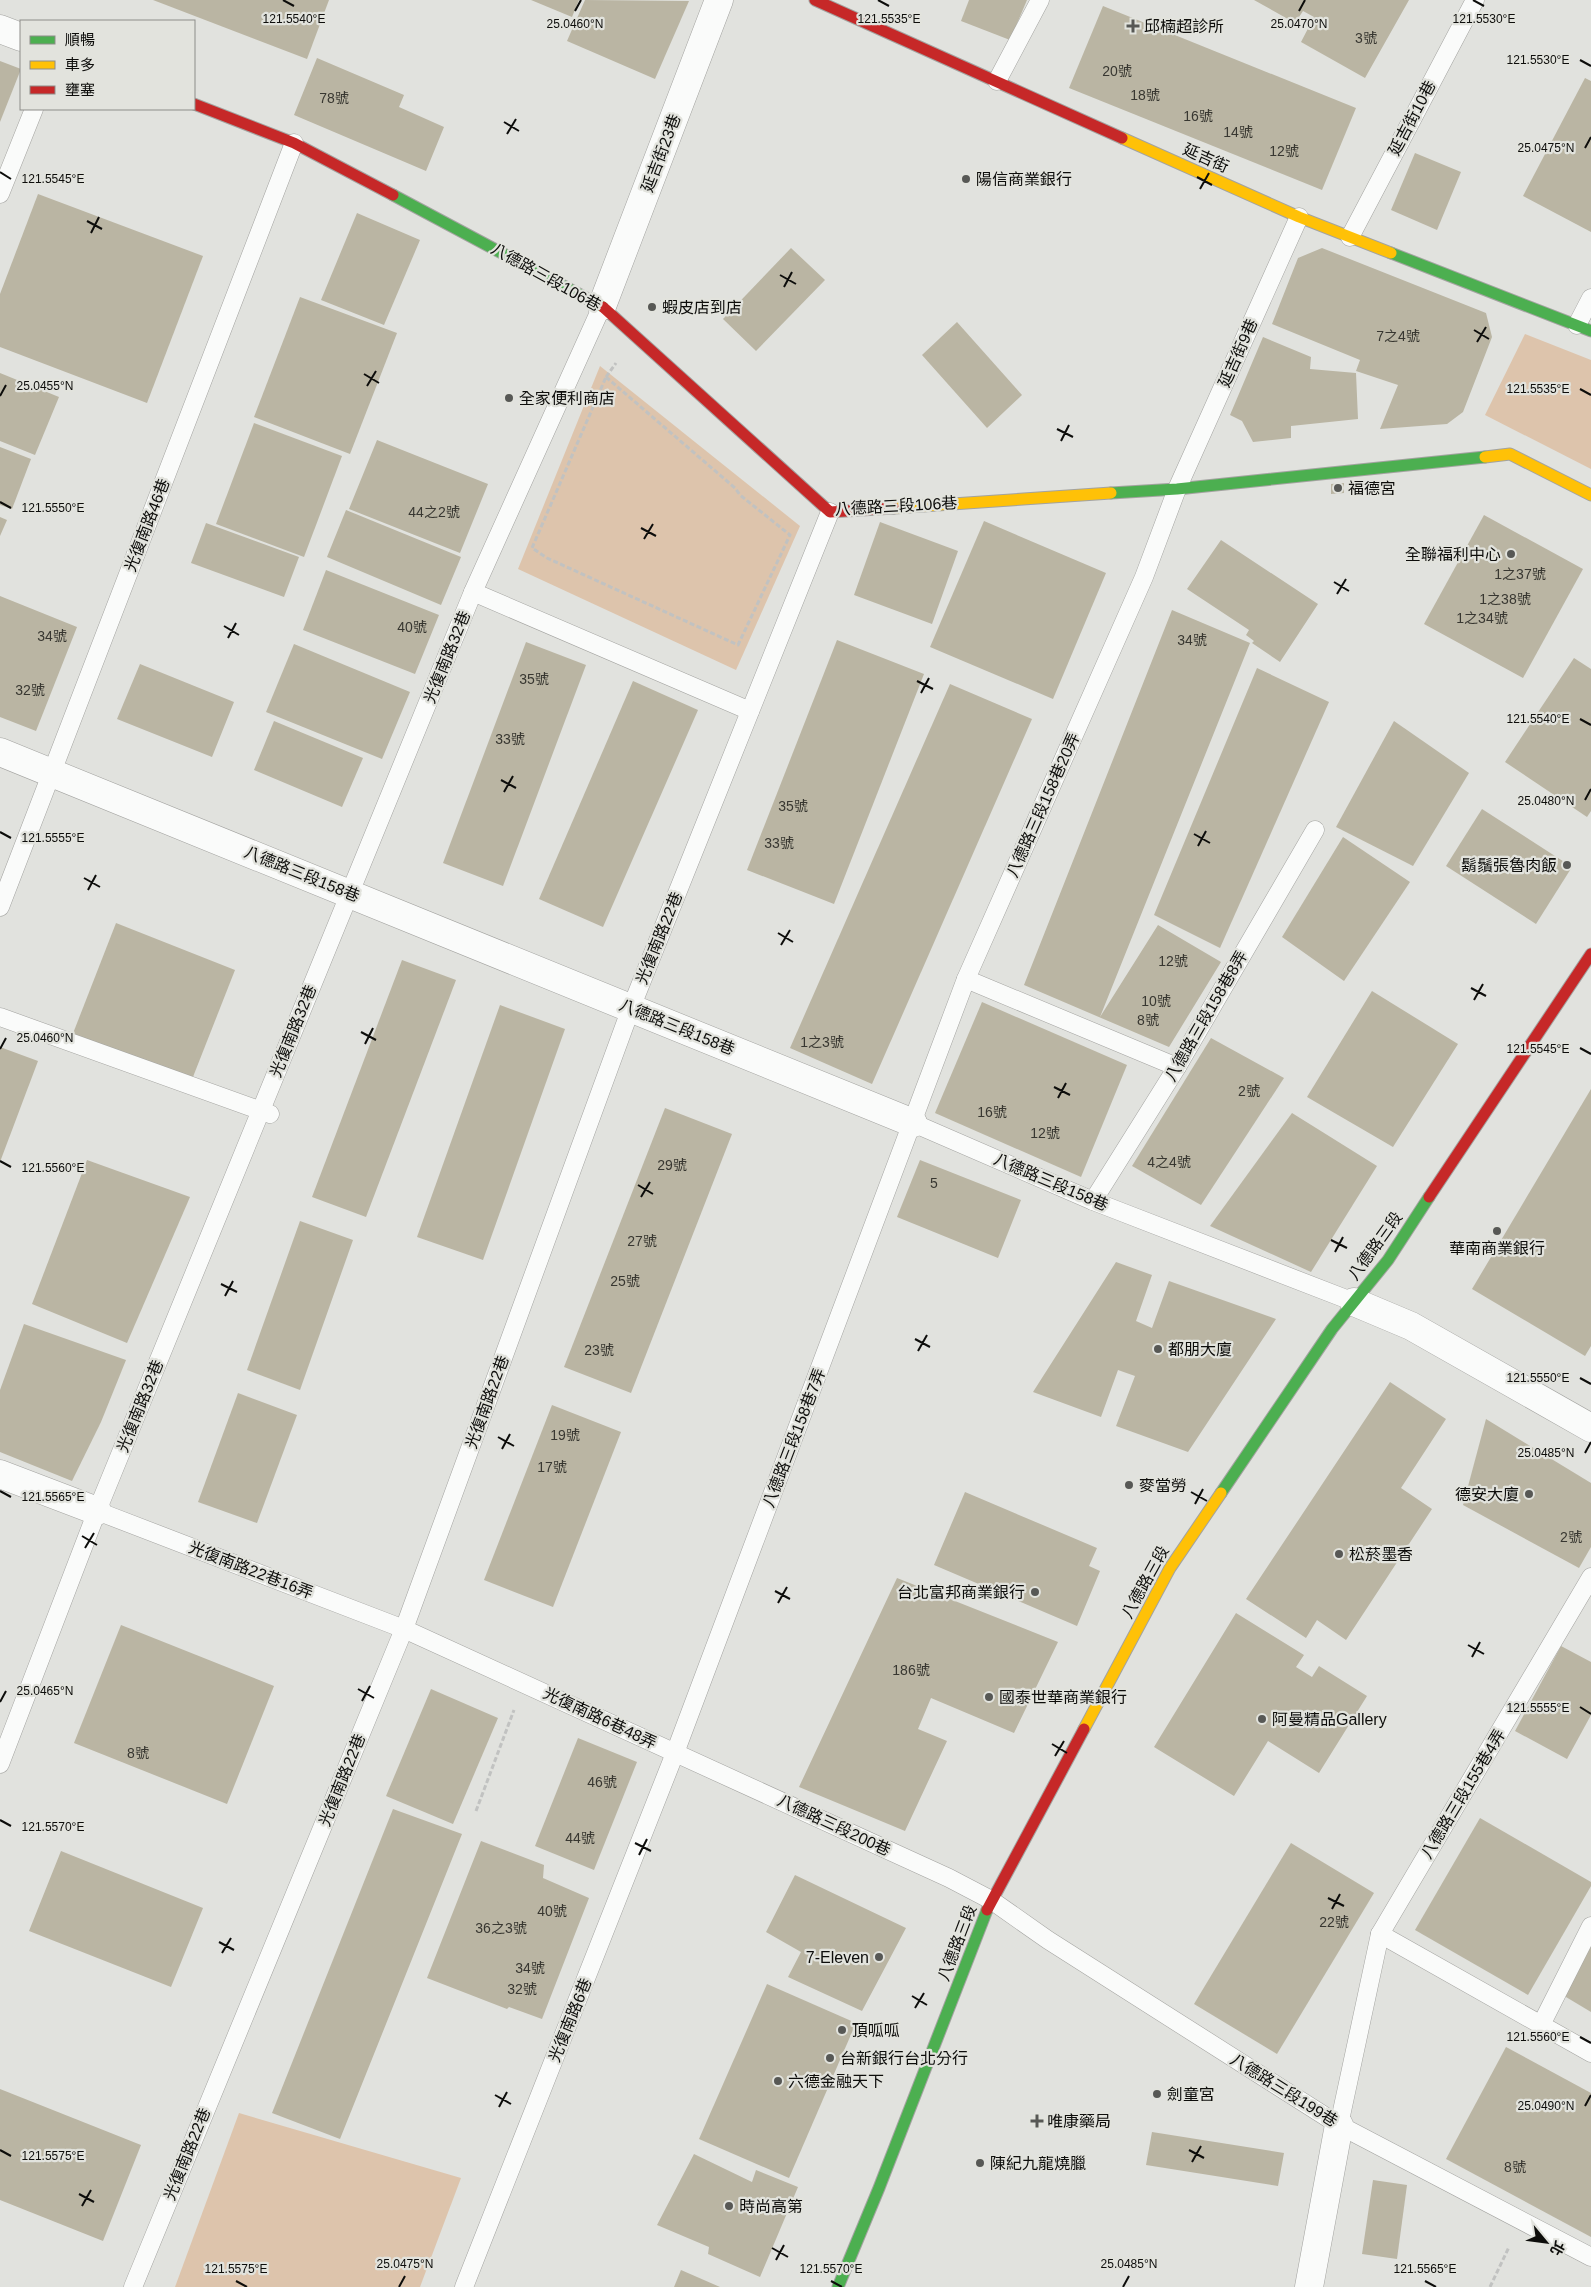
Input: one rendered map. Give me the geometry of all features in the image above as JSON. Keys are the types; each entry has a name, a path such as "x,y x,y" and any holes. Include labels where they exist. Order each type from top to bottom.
{"street":[{"name":"延吉街23巷","path":"602,306 719,0"},
{"name":"延吉街","path":"815,0 1299,217 1584,328"},
{"path":"0,29 20,37"},
{"name":"八德路三段106巷","path":"195,104 294,143 602,306 830,512 1177,488 1510,454 1591,495"},
{"name":"八德路三段158巷","path":"0,752 913,1123"},
{"name":"八德路三段","path":"838,2287 880,2188 991,1900 1022,1846 1170,1568 1332,1329 1388,1260 1591,954"},
{"path":"1354,1302 1411,1326 1591,1428"},
{"path":"0,1474 97,1511"},
{"path":"1309,2287 1339,2125"}],"lane":[{"path":"997,81 1040,0"},
{"name":"延吉街10巷","path":"1350,237 1475,0"},
{"path":"0,194 34,110"},
{"name":"光復南路46巷","path":"0,907 294,143"},
{"name":"延吉街9巷","path":"1177,488 1299,217"},
{"path":"1584,328 1591,298"},
{"name":"光復南路32巷","path":"0,1764 97,1511 266,1112 350,894 473,592 602,306"},
{"name":"八德路三段158巷20弄","path":"913,1123 966,979 1144,577 1177,488"},
{"name":"光復南路22巷","path":"133,2287 404,1629 631,1008 830,512"},
{"path":"473,592 750,711"},
{"name":"八德路三段158巷8弄","path":"1093,1201 1177,1067 1314,830"},
{"path":"966,979 1177,1067"},
{"path":"0,1017 266,1112"},
{"name":"八德路三段158巷","path":"913,1123 1093,1201 1354,1302"},
{"name":"八德路三段158巷7弄","path":"675,1753 913,1123"},
{"name":"光復南路22巷16弄","path":"97,1511 404,1629"},
{"name":"八德路三段155巷4弄","path":"1339,2125 1380,1934 1591,1577"},
{"name":"光復南路6巷48弄","path":"404,1629 675,1753"},
{"name":"八德路三段200巷","path":"675,1753 929,1869 991,1900"},
{"name":"光復南路6巷","path":"464,2287 675,1753"},
{"name":"八德路三段199巷","path":"991,1900 1048,1940 1339,2125 1591,2257"},
{"path":"1541,2025 1591,1926"},
{"path":"1380,1934 1591,2053"}],"path":[{"path":"606,377 740,495 790,535 738,645 547,558 532,548 606,377"},
{"name":"光復南路6巷48弄","path":"476,1811 524,1684"},
{"path":"1490,2287 1521,2222"}],"shaded area":[{"path":"1525,334 1591,360 1591,469 1485,415"},
{"path":"600,366 800,526 736,670 518,569"},
{"path":"239,2113 461,2178 420,2287 175,2287"}],"building":[{"path":"153,0 329,0 307,59"},
{"path":"531,0 579,0 572,17"},
{"path":"585,0 689,1 655,79 567,41"},
{"path":"969,0 1027,0 1010,40 961,21"},
{"path":"1254,0 1409,0 1365,78 1301,42 1314,17 1303,11 1295,23"},
{"path":"1103,6 1356,108 1322,190 1069,88"},
{"path":"317,58 404,95 399,107 444,127 426,171 294,115"},
{"path":"0,61 20,69 20,72 0,122"},
{"path":"1585,78 1591,81 1591,232 1523,196"},
{"path":"1415,153 1461,172 1437,230 1391,210"},
{"path":"38,194 203,256 147,403 0,347 0,294"},
{"path":"357,213 420,240 384,325 321,300"},
{"path":"791,248 825,280 756,351 723,319"},
{"path":"1322,248 1486,313 1492,337 1463,412 1447,424 1380,429 1398,385 1356,371 1360,360 1272,324 1298,258"},
{"path":"300,297 397,333 350,454 254,417"},
{"path":"957,322 1022,395 987,428 922,355"},
{"path":"1263,337 1311,357 1310,369 1356,373 1358,419 1291,426 1291,438 1253,442 1242,421 1230,415"},
{"path":"0,373 59,397 35,455 0,441"},
{"path":"254,423 342,456 304,557 216,524"},
{"path":"377,440 488,484 460,553 349,509"},
{"path":"0,447 31,459 12,509 0,505"},
{"name":"福德宮","path":"1344,483 1344,493 1331,494 1331,484"},
{"path":"346,510 461,557 441,605 327,557"},
{"path":"1484,515 1583,569 1523,678 1424,624"},
{"path":"0,517 7,520 0,536"},
{"path":"984,521 1106,573 1053,699 930,647"},
{"path":"880,522 958,551 932,624 854,595"},
{"path":"206,523 299,557 284,597 191,563"},
{"path":"1221,540 1318,604 1280,662 1252,643 1254,641 1246,635 1249,630 1187,589"},
{"path":"326,570 439,615 415,674 303,630"},
{"path":"0,596 77,627 36,731 0,717"},
{"path":"1172,610 1250,643 1100,1017 1158,925 1221,962 1169,1047 1024,985"},
{"path":"837,640 924,674 834,904 747,870"},
{"path":"526,642 586,665 503,886 443,863"},
{"path":"294,644 410,692 382,759 266,712"},
{"path":"1574,658 1591,669 1591,811 1587,817 1505,762"},
{"path":"140,664 234,702 212,757 117,719"},
{"path":"1257,668 1329,702 1220,948 1154,915"},
{"path":"633,681 698,710 603,927 539,899"},
{"path":"950,684 1032,719 872,1084 790,1048"},
{"path":"274,721 363,758 342,807 254,770"},
{"path":"1394,721 1469,773 1413,866 1336,827"},
{"path":"1482,809 1572,867 1536,924 1446,866"},
{"path":"1343,837 1410,882 1344,981 1282,937"},
{"path":"116,923 235,970 191,1082 72,1036"},
{"path":"402,960 456,980 366,1217 312,1197"},
{"path":"1372,991 1458,1044 1393,1147 1307,1097"},
{"path":"982,1002 1127,1065 1081,1177 935,1113"},
{"path":"500,1005 565,1029 483,1260 417,1237"},
{"path":"1211,1038 1284,1078 1201,1205 1132,1166"},
{"path":"0,1047 38,1061 0,1162"},
{"path":"1591,1089 1591,1346 1585,1356 1472,1289"},
{"path":"665,1108 732,1134 631,1393 564,1367"},
{"path":"1292,1113 1377,1166 1311,1272 1210,1226"},
{"path":"87,1160 190,1197 127,1343 32,1304"},
{"path":"920,1160 1021,1200 998,1258 897,1217"},
{"path":"300,1221 353,1240 300,1390 247,1370"},
{"name":"都朋大廈","path":"1116,1262 1152,1275 1136,1321 1152,1328 1169,1281 1276,1319 1188,1452 1116,1426 1135,1376 1118,1370 1101,1417 1033,1392"},
{"path":"24,1324 126,1360 101,1422 72,1481 0,1452 0,1390"},
{"name":"松菸墨香","path":"1390,1382 1446,1419 1401,1488 1432,1509 1346,1640 1317,1620 1306,1638 1246,1599"},
{"path":"238,1393 297,1415 257,1523 198,1502"},
{"path":"552,1405 621,1432 553,1607 484,1580"},
{"name":"德安大廈","path":"1486,1419 1591,1483 1591,1547 1579,1568 1463,1505"},
{"path":"965,1492 1097,1548 1089,1566 1100,1571 1077,1626 934,1565"},
{"path":"897,1578 1058,1642 1014,1733 931,1698 918,1729 947,1741 905,1831 799,1787"},
{"name":"阿曼精品Gallery","path":"1236,1613 1304,1655 1296,1667 1312,1677 1319,1666 1367,1696 1319,1773 1268,1741 1234,1796 1154,1747"},
{"path":"121,1625 274,1686 227,1804 74,1743"},
{"path":"1561,1646 1591,1662 1591,1715 1567,1759 1515,1731"},
{"path":"431,1689 498,1718 453,1824 386,1796"},
{"path":"578,1738 637,1762 594,1870 535,1846"},
{"path":"393,1809 462,1834 340,2139 272,2113"},
{"path":"1480,1818 1591,1882 1591,1886 1528,1995 1415,1930"},
{"path":"481,1841 544,1865 543,1878 589,1898 542,2019 509,2007 507,2009 427,1978"},
{"path":"1291,1843 1374,1893 1277,2054 1194,2004"},
{"path":"61,1851 203,1908 171,1987 29,1931"},
{"path":"795,1875 906,1928 862,2011 788,1977 801,1952 766,1932"},
{"path":"1591,1942 1591,2012 1561,1994"},
{"name":"六德金融天下","path":"767,1984 856,2023 789,2178 699,2139"},
{"path":"1506,2047 1591,2093 1591,2237 1446,2159"},
{"path":"0,2089 141,2145 103,2241 0,2200"},
{"path":"1152,2132 1284,2153 1278,2186 1146,2165"},
{"name":"時尚高第","path":"694,2154 752,2182 756,2170 798,2187 760,2277 708,2254 709,2247 657,2225"},
{"path":"1373,2180 1407,2185 1397,2259 1362,2254"},
{"path":"681,2270 720,2287 674,2287"}],"traffic: fast":[{"path":"393,195 603,307"},
{"path":"1391,253 1591,331"},
{"path":"1111,493 1177,489 1485,457"},
{"path":"1221,1493 1332,1329 1388,1260 1429,1197"},
{"path":"838,2287 879,2188 987,1910"}],"traffic: slow":[{"path":"1122,138 1299,217 1391,253"},
{"path":"1485,457 1510,454 1591,495"},
{"path":"894,508 1111,493"},
{"path":"1084,1729 1170,1568 1221,1493"}],"traffic: jam":[{"path":"815,0 1122,138"},
{"path":"195,104 294,143 393,195"},
{"path":"603,307 830,512 894,508"},
{"path":"1429,1197 1591,954"},
{"path":"987,1910 1084,1729"}],"place":[{"name":"邱楠超診所","path":"1133,26"},
{"name":"陽信商業銀行","path":"966,179"},
{"name":"蝦皮店到店","path":"652,307"},
{"name":"全家便利商店","path":"509,398"},
{"name":"福德宮","path":"1338,488"},
{"name":"全聯福利中心","path":"1511,554"},
{"name":"鬍鬚張魯肉飯","path":"1567,865"},
{"name":"華南商業銀行","path":"1497,1231"},
{"name":"都朋大廈","path":"1158,1349"},
{"name":"麥當勞","path":"1129,1485"},
{"name":"德安大廈","path":"1529,1494"},
{"name":"松菸墨香","path":"1339,1554"},
{"name":"台北富邦商業銀行","path":"1035,1592"},
{"name":"國泰世華商業銀行","path":"989,1697"},
{"name":"阿曼精品Gallery","path":"1262,1719"},
{"name":"7-Eleven","path":"879,1957"},
{"name":"頂呱呱","path":"842,2030"},
{"name":"台新銀行台北分行","path":"830,2058"},
{"name":"六德金融天下","path":"778,2081"},
{"name":"劍童宮","path":"1157,2094"},
{"name":"唯康藥局","path":"1037,2121"},
{"name":"陳紀九龍燒臘","path":"980,2163"},
{"name":"時尚高第","path":"729,2206"}]}
